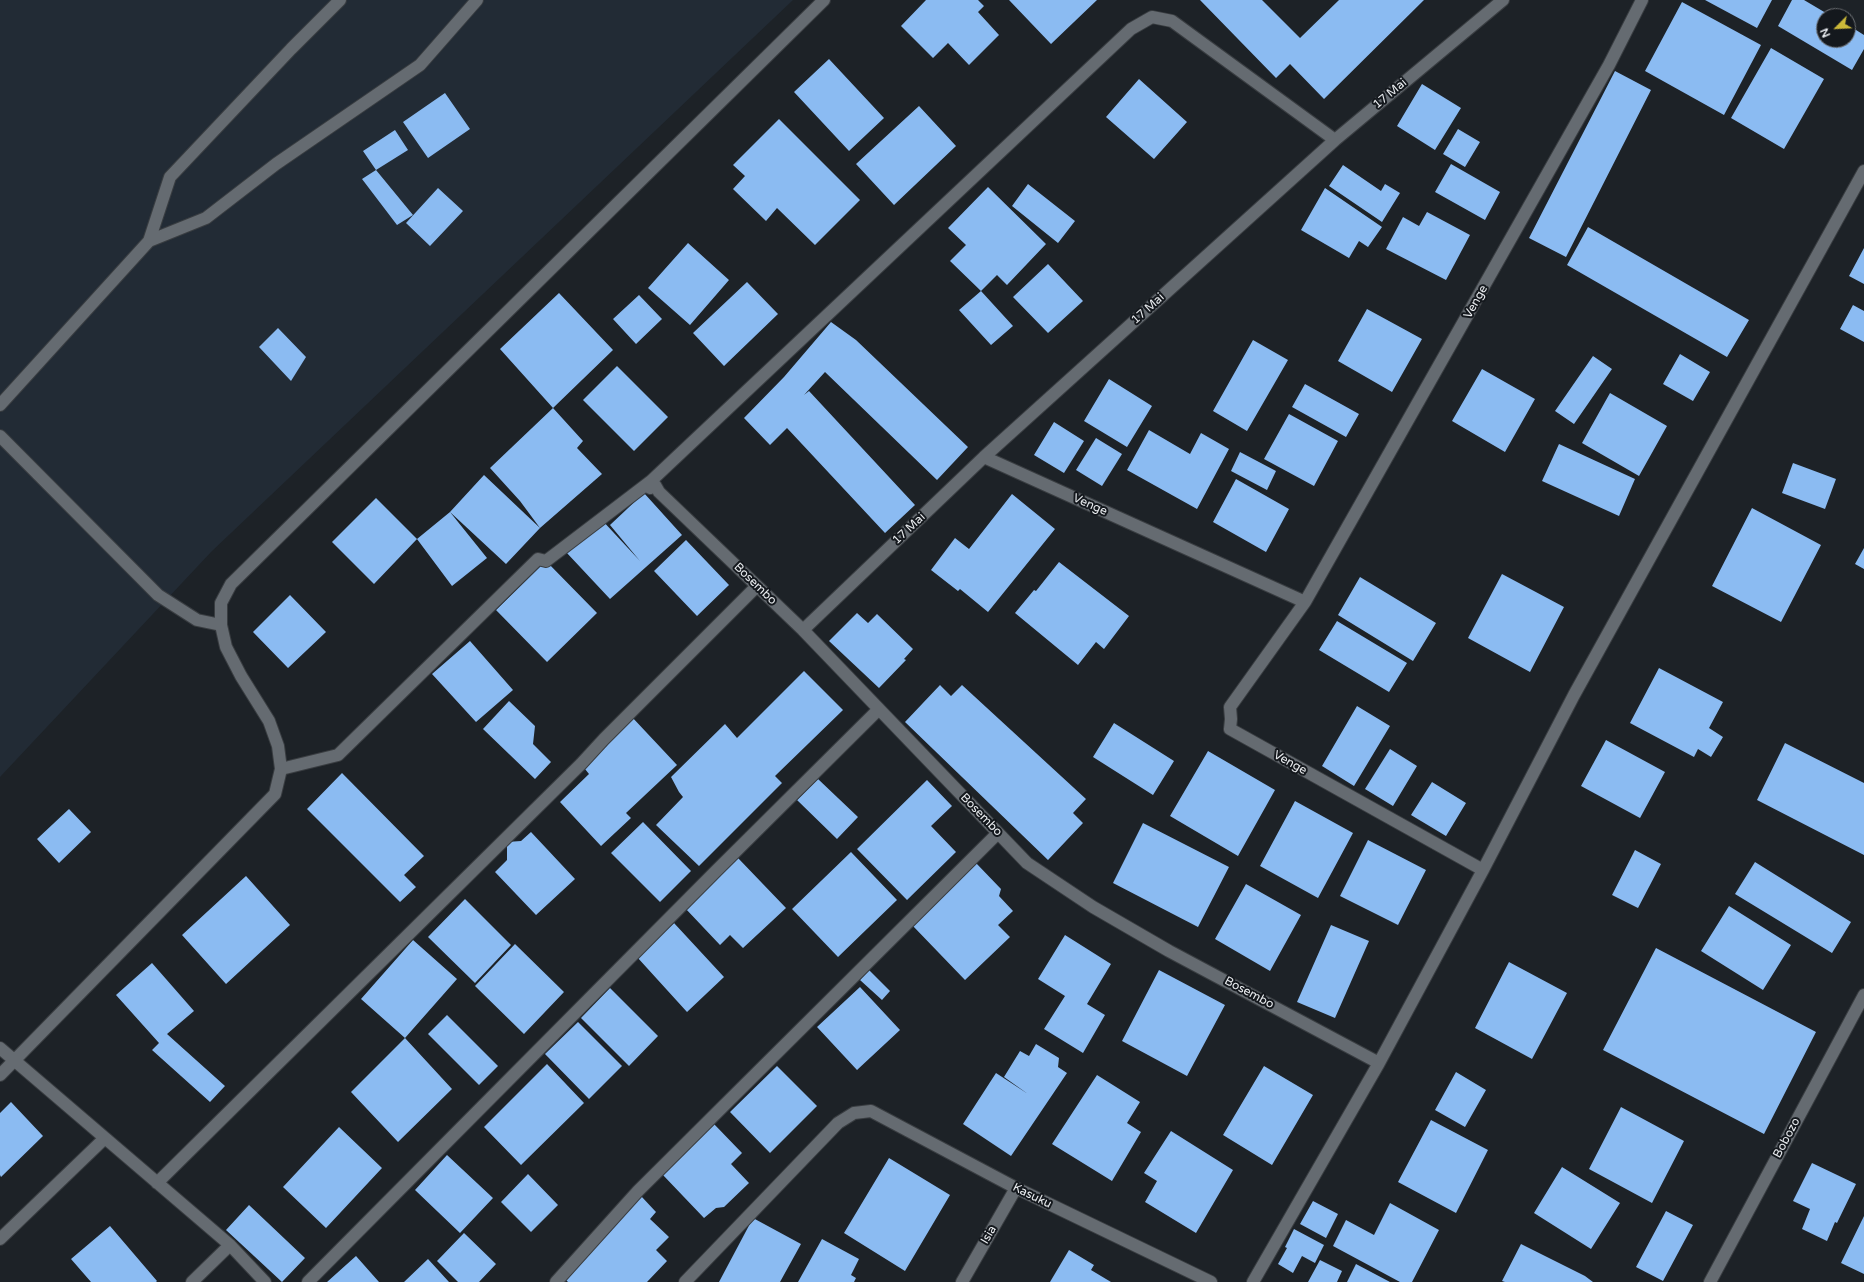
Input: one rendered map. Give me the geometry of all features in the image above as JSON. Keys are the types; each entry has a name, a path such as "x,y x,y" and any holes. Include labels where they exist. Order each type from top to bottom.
{"street":[{"path":"0,405 149,241 170,177 291,49 340,0"},
{"path":"149,241 206,218 276,164 420,65 476,0"},
{"path":"0,1075 275,794 281,769 278,746 269,721 241,676 226,647 221,625 221,603 231,584 824,0"},
{"name":"17 Mai","path":"803,630 984,457 1335,140 1503,0"},
{"name":"Venge","path":"1483,870 1230,729 1230,707 1305,602 1609,64 1642,0"},
{"path":"281,769 338,755 538,559 546,561 650,485 1131,29 1152,17 1172,21 1335,140"},
{"path":"1253,1282 1379,1063 1483,870 1574,695 1864,171"},
{"path":"0,436 158,595 197,620 221,625"},
{"name":"Venge","path":"984,457 1305,602"},
{"name":"Bosembo","path":"650,485 655,485 659,492 803,630 1027,863 1093,907 1176,954 1379,1063"},
{"path":"158,1183 581,764 604,739 757,586"},
{"path":"308,1282 711,875 879,709"},
{"path":"556,1282 638,1191 998,833"},
{"name":"Bobozo","path":"1710,1282 1864,995"},
{"path":"0,1048 14,1062 230,1245 265,1282"},
{"name":"Kasuku","path":"685,1282 838,1123 854,1114 871,1111 1016,1188 1211,1282"},
{"path":"0,1240 105,1138"},
{"name":"Isia","path":"962,1282 1016,1188"},
{"path":"192,1282 230,1245"}],"shaded area":[{"path":"0,0 793,0 212,551 0,777"}],"building":[{"path":"926,0 978,0 984,6 978,12 999,35 969,65 948,43 933,58 901,26"},
{"path":"1009,0 1097,0 1051,44"},
{"path":"1200,0 1262,0 1300,38 1339,0 1424,0 1324,99 1290,64 1276,78"},
{"path":"1705,0 1772,0 1757,28"},
{"path":"1792,0 1804,0 1818,8 1816,8 1816,48 1856,48 1856,30 1864,35 1864,49 1852,70 1778,26"},
{"path":"1682,2 1761,45 1724,115 1645,71"},
{"path":"1771,48 1824,79 1784,149 1731,118"},
{"path":"829,59 884,118 849,151 794,92"},
{"path":"1615,71 1651,90 1566,257 1529,238"},
{"path":"1139,79 1187,122 1154,159 1106,117"},
{"path":"1422,84 1461,108 1435,150 1397,126"},
{"path":"445,93 470,129 428,158 403,122"},
{"path":"919,106 956,146 894,205 856,164"},
{"path":"779,119 860,200 815,245 777,208 766,221 733,189 745,176 733,165"},
{"path":"1458,129 1480,142 1465,167 1443,154"},
{"path":"395,130 408,150 376,170 363,151"},
{"path":"1451,164 1500,192 1485,220 1435,192"},
{"path":"1343,165 1381,191 1385,184 1400,193 1382,222 1329,186"},
{"path":"376,170 413,215 397,225 362,179"},
{"path":"1028,184 1075,221 1058,243 1012,206"},
{"path":"988,187 1046,244 1007,285 997,275 981,291 950,261 966,245 948,228"},
{"path":"438,188 463,211 430,246 406,223"},
{"path":"1325,188 1382,227 1368,247 1359,241 1349,258 1301,230"},
{"path":"1427,212 1470,235 1446,280 1386,249 1403,217 1419,226"},
{"path":"1588,227 1749,320 1727,357 1567,265"},
{"path":"688,243 729,280 690,325 648,288"},
{"path":"1864,248 1864,284 1849,276"},
{"path":"1048,264 1083,301 1048,333 1013,297"},
{"path":"747,282 778,314 724,366 693,333"},
{"path":"981,291 1013,326 991,345 959,310"},
{"path":"559,293 613,350 553,408 500,349"},
{"path":"639,295 662,319 636,344 613,319"},
{"path":"1853,305 1864,311 1864,342 1840,329"},
{"path":"1367,309 1422,339 1392,392 1338,361"},
{"path":"831,322 856,340 968,447 937,480 825,372 804,395 809,391 915,505 885,533 787,428 770,445 744,418 784,377"},
{"path":"278,328 306,357 291,381 259,347"},
{"path":"1253,340 1288,360 1247,431 1213,411"},
{"path":"1680,354 1710,372 1693,401 1663,384"},
{"path":"1593,356 1612,369 1574,424 1555,411"},
{"path":"617,366 668,417 634,451 583,400"},
{"path":"1482,369 1535,399 1505,452 1452,421"},
{"path":"1109,379 1152,406 1127,447 1084,421"},
{"path":"1305,384 1359,414 1346,437 1292,407"},
{"path":"1610,393 1667,426 1639,476 1582,443"},
{"path":"553,408 583,441 577,448 602,474 540,528 520,501 490,468"},
{"path":"1289,414 1338,441 1314,486 1264,459"},
{"path":"1054,422 1084,441 1064,473 1034,455"},
{"path":"1149,430 1190,454 1201,433 1229,449 1197,509 1127,470"},
{"path":"1096,438 1122,454 1102,486 1076,470"},
{"path":"1559,444 1635,479 1619,516 1542,481"},
{"path":"1240,452 1276,471 1267,490 1231,471"},
{"path":"1793,463 1836,479 1825,509 1782,493"},
{"path":"484,475 540,528 506,564 450,512"},
{"path":"1236,479 1289,509 1266,552 1213,522"},
{"path":"644,493 682,535 610,599 566,552 601,519 640,561 610,525"},
{"path":"1012,494 1055,529 988,612 960,589 958,591 931,570 955,538 969,549"},
{"path":"376,498 417,539 374,584 332,542"},
{"path":"1752,508 1821,545 1781,622 1712,586"},
{"path":"450,512 487,558 452,586 417,539"},
{"path":"686,540 729,585 697,616 654,571"},
{"path":"1864,548 1864,569 1855,564"},
{"path":"546,561 597,613 547,662 496,610"},
{"path":"1059,562 1129,616 1104,649 1096,642 1078,665 1015,613 1034,590 1036,591"},
{"path":"1502,574 1564,607 1530,672 1468,638"},
{"path":"1360,577 1436,623 1413,661 1338,615"},
{"path":"290,595 326,632 288,668 253,632"},
{"path":"857,613 868,623 877,614 913,649 904,659 906,660 879,688 829,641"},
{"path":"1337,621 1407,663 1389,692 1319,650"},
{"path":"470,641 513,690 476,722 432,674"},
{"path":"1659,668 1723,702 1709,728 1723,737 1711,757 1698,749 1694,757 1630,723"},
{"path":"804,671 843,710 775,776 782,783 699,866 656,825 683,797 671,777 725,724 737,738"},
{"path":"940,685 951,696 962,685 1086,799 1073,813 1083,823 1048,860 905,722"},
{"path":"509,701 535,726 533,744 551,762 535,779 483,729"},
{"path":"1357,706 1390,726 1354,786 1322,766"},
{"path":"631,716 677,765 626,813 631,818 601,846 560,802 589,774 581,764"},
{"path":"1114,723 1174,761 1153,795 1093,757"},
{"path":"1606,740 1665,772 1640,818 1581,786"},
{"path":"1785,743 1864,783 1864,855 1757,800"},
{"path":"1390,749 1417,766 1393,806 1365,789"},
{"path":"1208,751 1275,790 1238,856 1170,816"},
{"path":"342,773 424,856 404,875 416,887 400,902 307,809"},
{"path":"818,779 858,817 837,839 797,800"},
{"path":"927,780 952,806 931,826 956,852 907,900 857,849"},
{"path":"1432,782 1466,803 1446,836 1411,815"},
{"path":"1295,801 1353,833 1318,898 1260,866"},
{"path":"69,809 91,832 59,863 37,839"},
{"path":"643,822 691,871 660,902 611,853"},
{"path":"1143,823 1229,867 1198,927 1113,883"},
{"path":"531,832 575,879 536,915 495,872 507,860 507,842 521,841"},
{"path":"1368,840 1426,870 1398,925 1340,896"},
{"path":"1635,850 1661,864 1638,908 1612,895"},
{"path":"851,852 897,900 838,957 792,909"},
{"path":"738,858 786,908 743,948 730,935 720,945 685,908"},
{"path":"1755,862 1851,922 1832,953 1735,894"},
{"path":"976,863 1001,889 999,896 1013,911 998,925 1010,937 965,980 912,925"},
{"path":"246,876 290,925 226,984 182,935"},
{"path":"1246,884 1301,915 1270,971 1215,939"},
{"path":"465,899 511,945 475,983 428,937"},
{"path":"1729,906 1791,945 1763,990 1701,951"},
{"path":"674,923 724,977 687,1012 637,957"},
{"path":"1331,925 1369,941 1335,1018 1297,1002"},
{"path":"1065,935 1111,964 1087,1004 1105,1015 1083,1053 1044,1029 1065,996 1038,979"},
{"path":"413,940 457,979 405,1038 361,999"},
{"path":"515,944 564,992 524,1034 475,986"},
{"path":"1656,948 1816,1032 1764,1134 1603,1050"},
{"path":"1509,962 1567,993 1532,1059 1475,1028"},
{"path":"152,963 194,1011 167,1034 225,1086 210,1102 152,1050 159,1043 116,995"},
{"path":"869,970 890,991 882,1000 860,980"},
{"path":"1159,970 1225,1005 1187,1076 1122,1041"},
{"path":"860,987 900,1030 857,1070 817,1027"},
{"path":"610,988 658,1036 629,1066 581,1018"},
{"path":"447,1015 498,1066 479,1085 428,1034"},
{"path":"578,1022 622,1066 589,1099 545,1054"},
{"path":"405,1038 452,1089 398,1142 351,1092"},
{"path":"1036,1044 1059,1058 1058,1067 1067,1073 1011,1156 963,1124 996,1073 1028,1094 1004,1077 1020,1051 1029,1056"},
{"path":"547,1064 584,1103 521,1165 484,1127"},
{"path":"777,1066 817,1106 770,1153 730,1112"},
{"path":"1264,1066 1313,1095 1272,1165 1223,1135"},
{"path":"1456,1072 1486,1090 1465,1127 1435,1110"},
{"path":"1097,1075 1140,1102 1127,1123 1141,1132 1112,1181 1052,1144"},
{"path":"11,1102 43,1136 1,1177 0,1113"},
{"path":"1621,1107 1684,1141 1652,1203 1589,1169"},
{"path":"1431,1120 1488,1150 1456,1213 1398,1182"},
{"path":"714,1124 742,1153 731,1164 749,1183 724,1207 716,1208 704,1218 662,1174"},
{"path":"339,1127 382,1168 326,1228 283,1187"},
{"path":"1171,1131 1233,1170 1196,1233 1145,1202 1157,1181 1144,1173"},
{"path":"447,1155 493,1198 460,1233 415,1190"},
{"path":"889,1158 950,1195 905,1271 844,1233"},
{"path":"1812,1163 1856,1184 1837,1223 1835,1222 1827,1241 1802,1229 1810,1209 1793,1201"},
{"path":"1562,1167 1620,1203 1591,1249 1534,1213"},
{"path":"528,1174 558,1205 531,1232 501,1202"},
{"path":"641,1196 656,1212 650,1219 669,1237 656,1250 667,1261 647,1282 568,1282 564,1278"},
{"path":"1313,1201 1338,1214 1326,1238 1300,1224"},
{"path":"1390,1203 1439,1230 1412,1282 1400,1282 1333,1246 1346,1220 1374,1235"},
{"path":"249,1205 305,1258 282,1282 226,1230"},
{"path":"1666,1211 1693,1225 1663,1281 1636,1267"},
{"path":"1864,1216 1864,1274 1841,1263"},
{"path":"753,1218 801,1244 780,1282 719,1282"},
{"path":"110,1226 157,1281 156,1282 91,1282 71,1259"},
{"path":"1294,1229 1324,1245 1315,1263 1302,1256 1293,1273 1278,1264 1287,1248 1285,1247"},
{"path":"464,1233 496,1264 479,1282 458,1282 437,1261"},
{"path":"822,1239 859,1259 851,1275 856,1278 854,1282 798,1282"},
{"path":"1521,1244 1585,1276 1593,1282 1502,1281"},
{"path":"1069,1250 1094,1265 1091,1270 1111,1282 1050,1282"},
{"path":"356,1256 379,1282 327,1282"},
{"path":"428,1259 449,1282 404,1282"},
{"path":"1320,1260 1342,1271 1337,1282 1308,1282"},
{"path":"1356,1264 1390,1282 1347,1282"}]}
